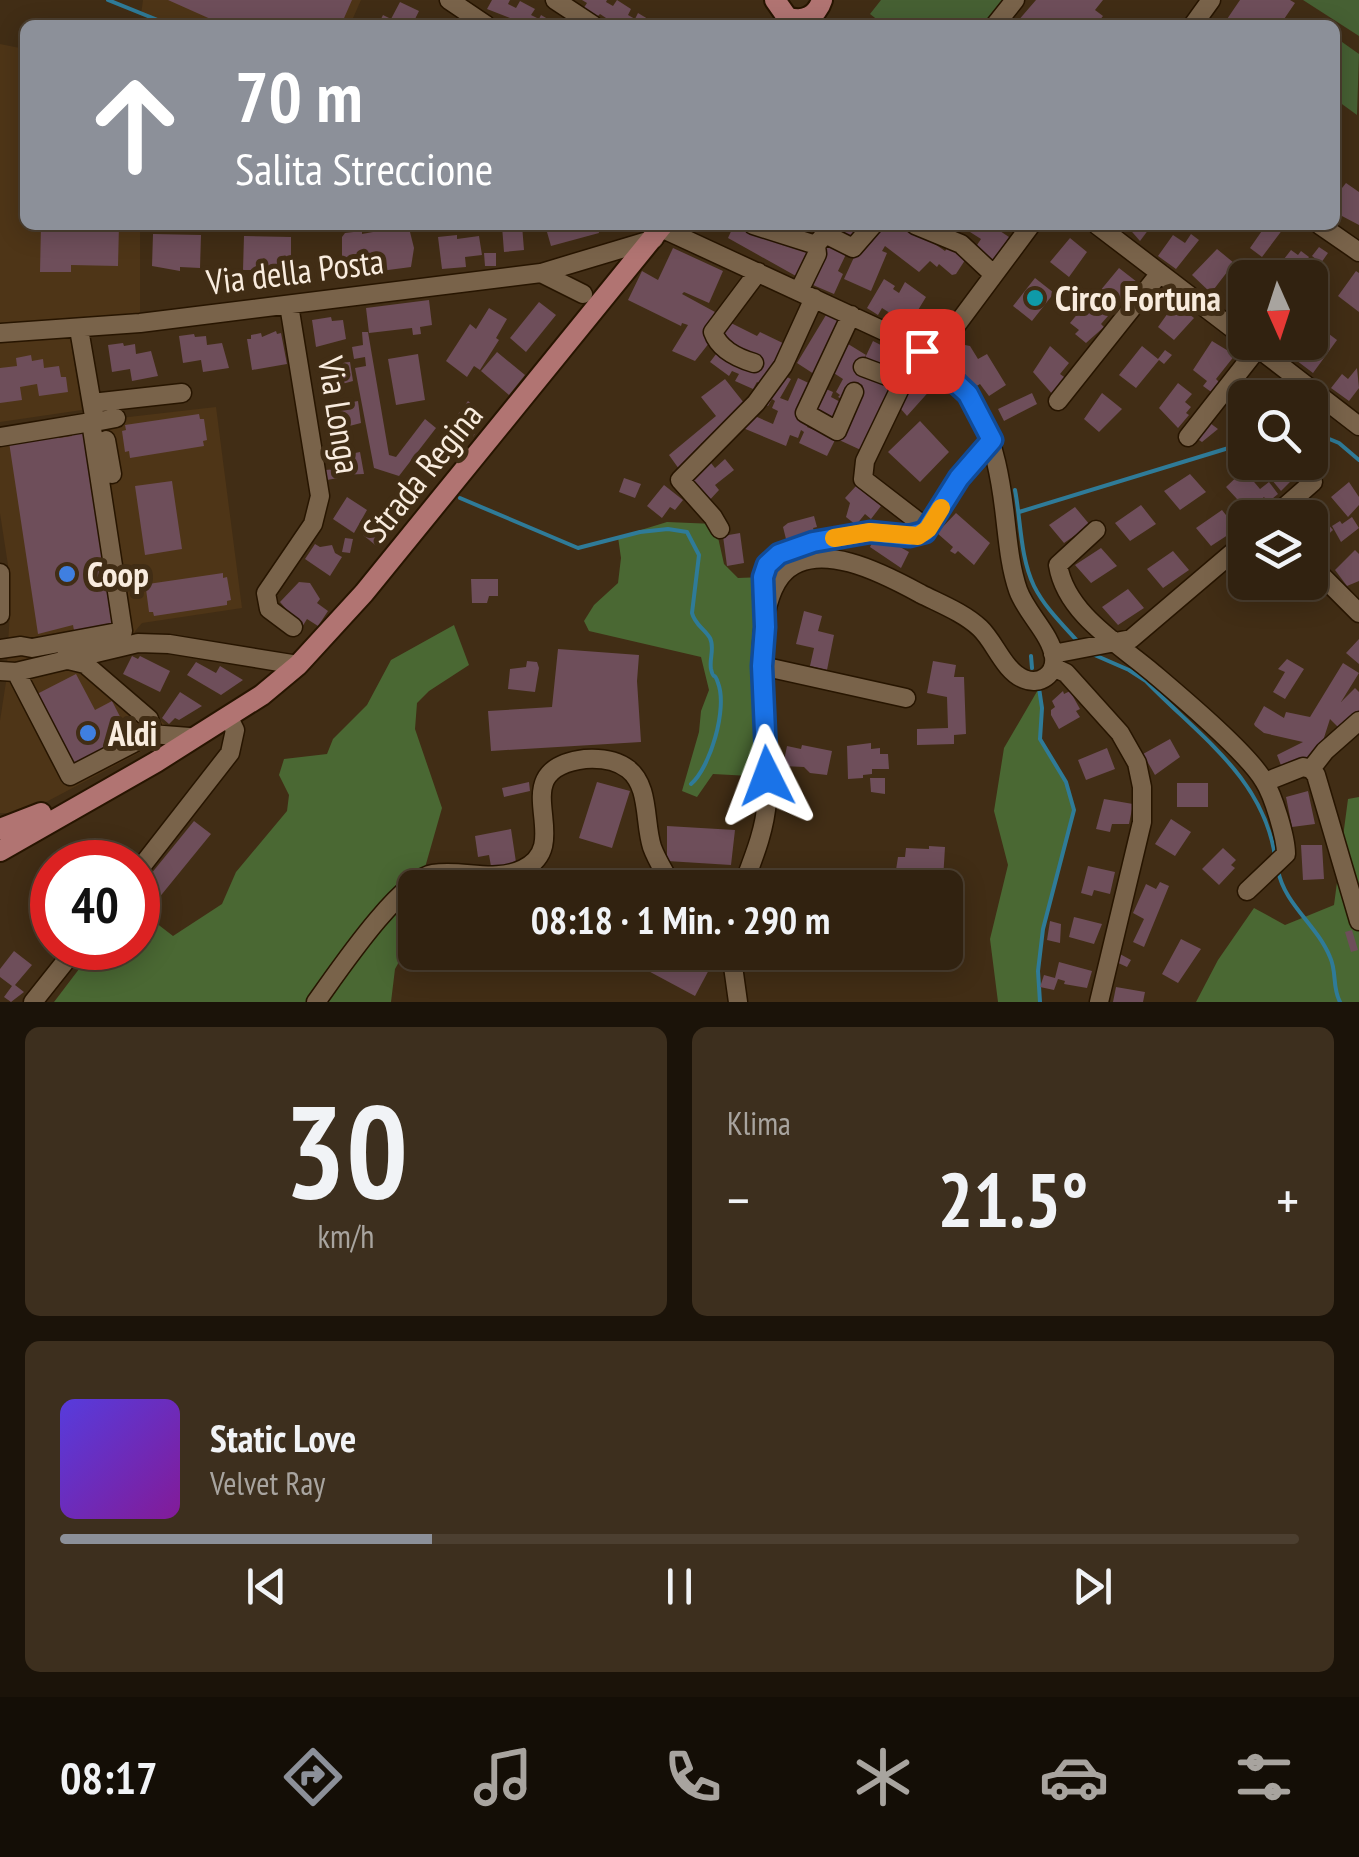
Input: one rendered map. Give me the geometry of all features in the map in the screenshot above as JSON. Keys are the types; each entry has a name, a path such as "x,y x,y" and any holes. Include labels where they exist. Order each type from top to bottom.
{"main road":[{"path":"781,14 808,18 819,9 822,0"},
{"name":"Strada Regina","path":"0,851 156,762 262,694 298,664 364,593 659,231"},
{"name":"Strada Regina","path":"0,828 30,819 152,753 196,734"},
{"path":"0,863 123,791 156,762"},
{"path":"0,820 30,819"}],"street":[{"path":"449,0 479,20"},
{"path":"555,0 585,20"},
{"path":"999,20 1015,0"},
{"path":"788,230 824,235 853,248 868,230"},
{"path":"927,230 961,244 993,274"},
{"path":"928,529 862,475 864,461 903,382 932,358 1027,230"},
{"path":"1104,230 1228,325"},
{"path":"1328,230 1359,251"},
{"path":"659,231 912,344 968,394 992,440 999,466 1018,591 1053,661 1120,733 1137,762 1142,787 1140,833 1100,1001"},
{"name":"Via della Posta","path":"0,333 79,329 541,273 630,245 659,231"},
{"path":"720,529 681,482 736,426 783,366 824,235"},
{"path":"754,364 738,358 717,342 713,332 758,272"},
{"path":"541,273 583,294"},
{"path":"1058,401 1160,273"},
{"name":"Via Longa","path":"289,305 320,496 313,524 266,593 269,609 293,628"},
{"path":"851,315 806,413 838,431 854,392"},
{"path":"79,329 112,474"},
{"path":"1188,437 1240,360"},
{"path":"1273,360 1359,426"},
{"path":"863,367 903,382"},
{"path":"0,438 99,417 182,393"},
{"path":"0,649 32,648 123,631 99,417"},
{"path":"748,870 767,800 762,666 763,577 767,565 793,547 870,532 909,536 928,529 959,478 992,440"},
{"path":"1292,500 1313,482"},
{"path":"1096,530 1060,561 1058,570 1078,606 1114,644 1152,672 1250,762 1265,782 1286,848 1247,890"},
{"path":"765,627 776,586 787,570 806,562 850,562 877,571 972,621 1012,671 1025,680 1040,680 1053,661 1083,648 1130,638 1228,556"},
{"path":"0,572 0,616"},
{"path":"1328,582 1359,614"},
{"path":"20,646 34,639 75,632"},
{"path":"196,734 175,738 161,733 146,737 70,776 8,672 108,648 156,643 298,664"},
{"path":"58,660 85,664 149,719 152,728 146,737"},
{"path":"762,666 906,698"},
{"path":"160,843 230,753 235,730 228,716"},
{"path":"1311,769 1359,721"},
{"path":"521,870 531,864 543,838 546,814 541,787 551,768 605,759 622,764 636,776 642,789 647,832 663,870"},
{"path":"1265,782 1303,768 1316,775 1359,921"},
{"path":"316,1002 398,899"},
{"path":"33,1002 58,970"},
{"path":"734,970 738,1002"}],"shaded area":[{"path":"143,0 361,0 352,20 156,20 141,15"},
{"path":"0,44 20,48 20,230 140,230 140,323 0,327"},
{"path":"70,338 82,410 0,422 0,342"},
{"path":"216,407 242,608 142,623 131,636 76,646 168,727 161,741 48,801 22,813 0,813 0,721 10,610 0,513 0,441 120,418"}],"green space":[{"path":"881,0 1017,0 1000,20 878,20 870,14"},
{"path":"1303,0 1359,0 1359,36 1340,20"},
{"path":"1340,41 1359,54 1357,115 1340,103"},
{"path":"667,522 715,524 724,564 738,578 763,577 767,777 713,774 697,797 682,791 709,690 701,657 589,631 584,621 594,605 618,583 618,537"},
{"path":"454,625 469,665 417,703 415,729 442,808 424,870 398,870 398,964 391,1002 54,1002 78,970 160,970 160,926 173,936 222,904 236,872 287,811 289,795 279,775 284,759 327,754 333,739 367,705 391,660"},
{"path":"1039,688 1040,739 1066,782 1074,810 1043,929 1038,971 1040,1002 998,1002 990,939 1008,865 994,811 1004,748"},
{"path":"1359,797 1359,1002 1196,1002 1218,960 1254,908 1285,925 1334,905 1348,799"}],"building":[{"path":"168,0 352,0 343,20 213,20"},
{"path":"492,0 510,0 508,4 516,8 520,1 535,9 531,15 550,20 509,20 487,9"},
{"path":"582,0 607,0 613,6 617,0 631,9 628,15 635,19 638,13 650,20 605,20 600,14 597,17 583,9 587,3"},
{"path":"1036,0 1103,0 1095,10 1103,16 1100,20 1019,20"},
{"path":"1240,0 1295,3 1283,20 1226,20"},
{"path":"400,2 419,11 414,20 380,20 383,15 391,19"},
{"path":"1346,183 1359,192 1359,225 1340,215 1340,190"},
{"path":"41,230 119,230 118,266 71,265 71,272 40,272"},
{"path":"410,230 414,248 411,267 350,275 342,257 342,237 345,233"},
{"path":"502,230 522,230 524,250 504,252"},
{"path":"546,230 598,230 599,233 551,246"},
{"path":"732,230 761,230 816,253 803,280 728,238"},
{"path":"830,230 862,230 849,243"},
{"path":"870,230 914,230 945,251 952,242 969,254 956,274 930,261 919,272 885,246 882,251 887,253 871,291 844,279"},
{"path":"967,230 998,230 1009,237 990,267 973,251 981,239"},
{"path":"1130,230 1148,230 1140,241"},
{"path":"1263,230 1282,230 1262,257 1250,248"},
{"path":"153,234 201,235 200,268 180,267 180,271 152,266"},
{"path":"1191,234 1199,240 1176,269 1158,256 1173,235 1185,243"},
{"path":"457,235 457,239 479,236 482,255 465,257 466,267 442,269 438,237"},
{"path":"244,236 291,237 291,270 243,270"},
{"path":"828,238 849,248 838,271 843,274 834,294 806,282"},
{"path":"1070,238 1087,252 1069,277 1050,262"},
{"path":"1319,247 1328,253 1323,260 1312,256"},
{"path":"673,248 723,271 709,303 682,294 715,312 704,330 713,338 695,361 672,351 688,325 681,326 628,300 642,271 658,280"},
{"path":"1217,249 1230,260 1228,271 1211,293 1192,275"},
{"path":"1291,250 1309,257 1307,260 1283,260"},
{"path":"484,253 496,253 496,266 485,266"},
{"path":"1119,268 1137,282 1118,305 1100,291"},
{"path":"1356,271 1359,273 1359,312 1338,296"},
{"path":"1035,278 1054,293 1032,321 1013,306"},
{"path":"884,279 899,293 905,282 926,297 909,325 882,308 878,315 867,308"},
{"path":"429,300 432,325 420,327 421,334 413,335 412,328 369,333 366,308"},
{"path":"1088,301 1108,316 1101,324 1104,327 1086,343 1070,323"},
{"path":"539,302 556,315 526,352 510,338"},
{"path":"1175,303 1194,318 1174,340 1158,327"},
{"path":"489,308 507,319 480,370 474,366 467,377 446,361 470,324 476,329"},
{"path":"829,310 847,321 817,376 797,363"},
{"path":"331,317 332,321 343,320 346,339 316,347 312,320"},
{"path":"729,322 789,346 765,386 757,382 753,389 735,381 739,374 732,371 729,376 710,362 720,349 718,340"},
{"path":"362,332 368,332 389,455 396,457 425,419 436,428 399,476 374,468 355,368 366,366 365,357 354,359 352,347 363,345"},
{"path":"281,333 287,364 252,370 247,339"},
{"path":"1328,333 1337,340 1328,352"},
{"path":"179,336 206,336 207,345 222,343 229,368 203,372 201,360 183,363"},
{"path":"840,339 866,355 860,362 900,383 863,451 837,439 848,402 836,392 843,379 826,368"},
{"path":"873,341 898,354 900,349 909,354 913,360 904,378 864,360"},
{"path":"1212,341 1228,351 1231,360 1216,379 1222,385 1214,394 1203,386 1207,381 1193,370"},
{"path":"135,344 136,354 151,351 158,376 132,381 130,369 112,372 108,345"},
{"path":"965,345 978,359 987,354 1006,385 989,396 980,384 975,387 950,355"},
{"path":"1050,346 1069,363 1060,374 1067,379 1054,396 1033,372"},
{"path":"1142,346 1158,359 1165,350 1172,355 1164,364 1159,360 1136,388 1119,375"},
{"path":"497,352 525,375 509,395 481,371"},
{"path":"418,354 425,400 396,405 388,359"},
{"path":"31,355 32,361 43,359 44,368 59,366 61,377 66,377 68,392 39,396 37,384 20,387 22,400 0,403 0,368 17,366 16,358"},
{"path":"1296,360 1322,360 1313,373"},
{"path":"350,362 353,381 324,389 321,372 339,369 338,363"},
{"path":"1357,368 1359,388 1349,401 1331,388 1342,374 1348,379"},
{"path":"779,373 791,379 780,398 788,401 798,378 815,386 812,418 807,427 819,432 821,426 838,434 827,456 799,443 804,432 801,430 798,438 790,435 786,446 743,428 748,413 773,424 778,411 772,408 775,401 772,399 768,406 760,401"},
{"path":"916,373 933,387 907,416 894,401"},
{"path":"725,379 748,408 701,444 708,453 679,469 669,455 716,416 701,397"},
{"path":"1178,383 1192,394 1185,402 1191,407 1186,413 1189,415 1178,428 1159,408"},
{"path":"817,385 833,392 831,397 846,405 835,428 807,410"},
{"path":"1032,393 1037,404 1004,421 998,409"},
{"path":"1102,393 1122,409 1099,432 1084,419"},
{"path":"358,401 361,423 330,431 326,407"},
{"path":"468,401 486,416 473,437 453,421"},
{"path":"199,414 204,419 204,446 130,458 129,451 125,452 125,425"},
{"path":"1206,420 1218,429 1202,442 1193,436"},
{"path":"920,421 949,452 920,482 888,452"},
{"name":"Coop","path":"83,431 112,624 75,636 73,625 38,634 9,442 58,435 59,438"},
{"path":"445,438 458,448 444,466 431,455"},
{"path":"360,452 364,474 338,475 327,480 325,470 337,469 335,457"},
{"path":"707,458 715,468 725,459 734,470 715,485 719,490 706,504 683,478"},
{"path":"1190,474 1206,492 1180,510 1164,491"},
{"path":"624,478 641,484 635,498 619,492"},
{"path":"1233,480 1252,480 1260,489 1269,482 1278,494 1270,500 1264,497 1238,500 1226,487"},
{"path":"1272,480 1292,480 1281,491"},
{"path":"172,481 182,549 145,555 135,486"},
{"path":"1349,482 1359,497 1359,505 1348,517 1331,497"},
{"path":"664,485 683,500 675,510 670,507 662,518 647,506"},
{"path":"856,486 881,506 871,519 865,514 856,525 846,517 850,503 845,498"},
{"path":"347,497 367,510 354,533 333,519"},
{"path":"1141,505 1156,524 1130,541 1115,523"},
{"path":"1075,507 1090,525 1064,543 1049,525"},
{"path":"1222,510 1228,518 1228,535 1211,546 1196,528"},
{"path":"956,513 990,543 974,565 958,551 950,551 953,547 937,533"},
{"path":"378,516 395,528 379,548 363,535"},
{"path":"814,516 815,533 787,543 783,527"},
{"path":"1352,517 1359,528 1341,542 1332,526"},
{"path":"740,533 744,563 727,566 723,536"},
{"path":"345,538 353,539 350,553 342,552"},
{"path":"884,538 909,552 901,568 870,547 873,541 880,545"},
{"path":"315,544 332,545 342,557 330,576 305,559"},
{"path":"1101,548 1117,566 1091,583 1075,565"},
{"path":"1355,550 1359,554 1359,581 1347,586 1335,570"},
{"path":"1173,551 1189,570 1163,588 1147,569"},
{"path":"223,573 231,600 227,605 154,616 149,612 148,584"},
{"path":"471,579 498,579 498,596 489,596 487,603 472,603"},
{"path":"299,582 310,583 320,599 317,603 328,611 318,626 307,619 302,627 280,602"},
{"path":"1128,589 1144,608 1118,625 1102,607"},
{"path":"804,611 822,616 818,631 834,635 827,670 810,666 814,648 796,644"},
{"path":"1359,639 1359,664 1346,653"},
{"path":"558,649 639,655 641,742 491,751 488,711 552,707"},
{"path":"132,656 170,671 160,692 123,674"},
{"path":"1287,659 1304,669 1285,699 1273,692 1285,672 1278,669"},
{"path":"527,661 537,662 539,668 535,692 508,689 510,669 526,667"},
{"path":"933,661 956,665 954,677 964,677 966,734 954,735 954,744 917,745 917,729 948,728 947,697 927,693"},
{"path":"196,662 216,673 220,666 243,680 221,695 187,675"},
{"path":"1343,663 1359,673 1341,702 1355,688 1359,692 1359,715 1343,732 1330,719 1321,747 1282,768 1277,755 1303,742 1264,733 1255,726 1264,706 1284,718 1286,712 1310,717"},
{"path":"76,674 95,710 112,701 132,740 76,769 37,694"},
{"path":"1063,691 1070,691 1080,717 1059,729 1051,710 1055,707 1052,701"},
{"path":"180,692 202,706 169,724 162,718"},
{"path":"1170,739 1180,757 1155,775 1143,754"},
{"path":"871,743 871,749 880,748 880,754 888,754 889,769 872,769 872,774 863,778 848,779 847,746"},
{"path":"802,745 832,751 827,775 810,773 804,767 783,766 787,746 801,749"},
{"path":"1107,748 1115,769 1086,780 1078,760"},
{"path":"870,778 885,778 885,794 871,792"},
{"path":"529,782 530,791 504,797 502,788"},
{"path":"597,782 630,791 612,848 579,838"},
{"path":"1177,783 1208,783 1208,807 1177,807"},
{"path":"1308,791 1315,824 1292,827 1286,797"},
{"path":"1104,799 1133,804 1129,824 1112,824 1110,832 1096,829"},
{"path":"1171,819 1191,832 1175,856 1155,844"},
{"path":"194,821 211,834 160,897 160,863"},
{"path":"667,826 735,830 731,865 667,861"},
{"path":"511,829 517,869 492,870 489,855 478,857 475,836"},
{"path":"1301,845 1322,845 1324,879 1303,880"},
{"path":"945,847 944,870 896,870 898,857 905,857 906,848"},
{"path":"1223,848 1236,860 1231,865 1235,868 1219,885 1202,869"},
{"path":"1088,866 1115,872 1110,894 1094,890 1092,896 1081,893"},
{"path":"1160,882 1169,886 1144,947 1133,942 1144,919 1133,913 1146,884 1156,889"},
{"path":"1074,917 1102,924 1094,944 1069,937"},
{"path":"1050,921 1061,924 1060,943 1047,940"},
{"path":"1352,930 1358,950 1351,952 1345,932"},
{"path":"1181,939 1201,949 1178,983 1162,974"},
{"path":"14,951 30,963 15,985 24,992 11,1002 4,997 12,986 0,977 0,969"},
{"path":"1118,953 1131,960 1127,967 1114,961"},
{"path":"1059,962 1092,971 1087,988 1058,979 1054,990 1040,987 1044,975 1055,978"},
{"path":"646,970 709,970 695,996"},
{"path":"1116,987 1145,992 1143,1002 1113,1002"}],"waterway":[{"path":"108,0 158,20"},
{"path":"1328,438 1359,460"},
{"path":"1019,512 1228,448"},
{"path":"1015,490 1029,575 1049,609 1079,643"},
{"path":"460,498 578,548 640,532 687,532 699,555 692,613 711,642 711,669 717,679 721,707 705,765 691,784"},
{"path":"1090,653 1146,681 1226,759 1257,803 1275,856"},
{"path":"1031,656 1032,668"},
{"path":"1039,688 1040,739 1066,782 1074,810 1043,929 1038,971 1040,1002"},
{"path":"1278,870 1287,893 1330,957 1340,1002"}],"slow traffic":[{"path":"834,538 870,532 918,536 928,529 941,508"}],"place":[{"name":"Circo Fortuna","path":"1035,298"},
{"name":"Coop","path":"67,574"},
{"name":"Aldi","path":"88,733"}],"route":[{"path":"767,776 762,666 763,577 767,565 779,554 813,542 870,532 918,536 925,532 959,478 992,440 968,394 922,351"}]}
